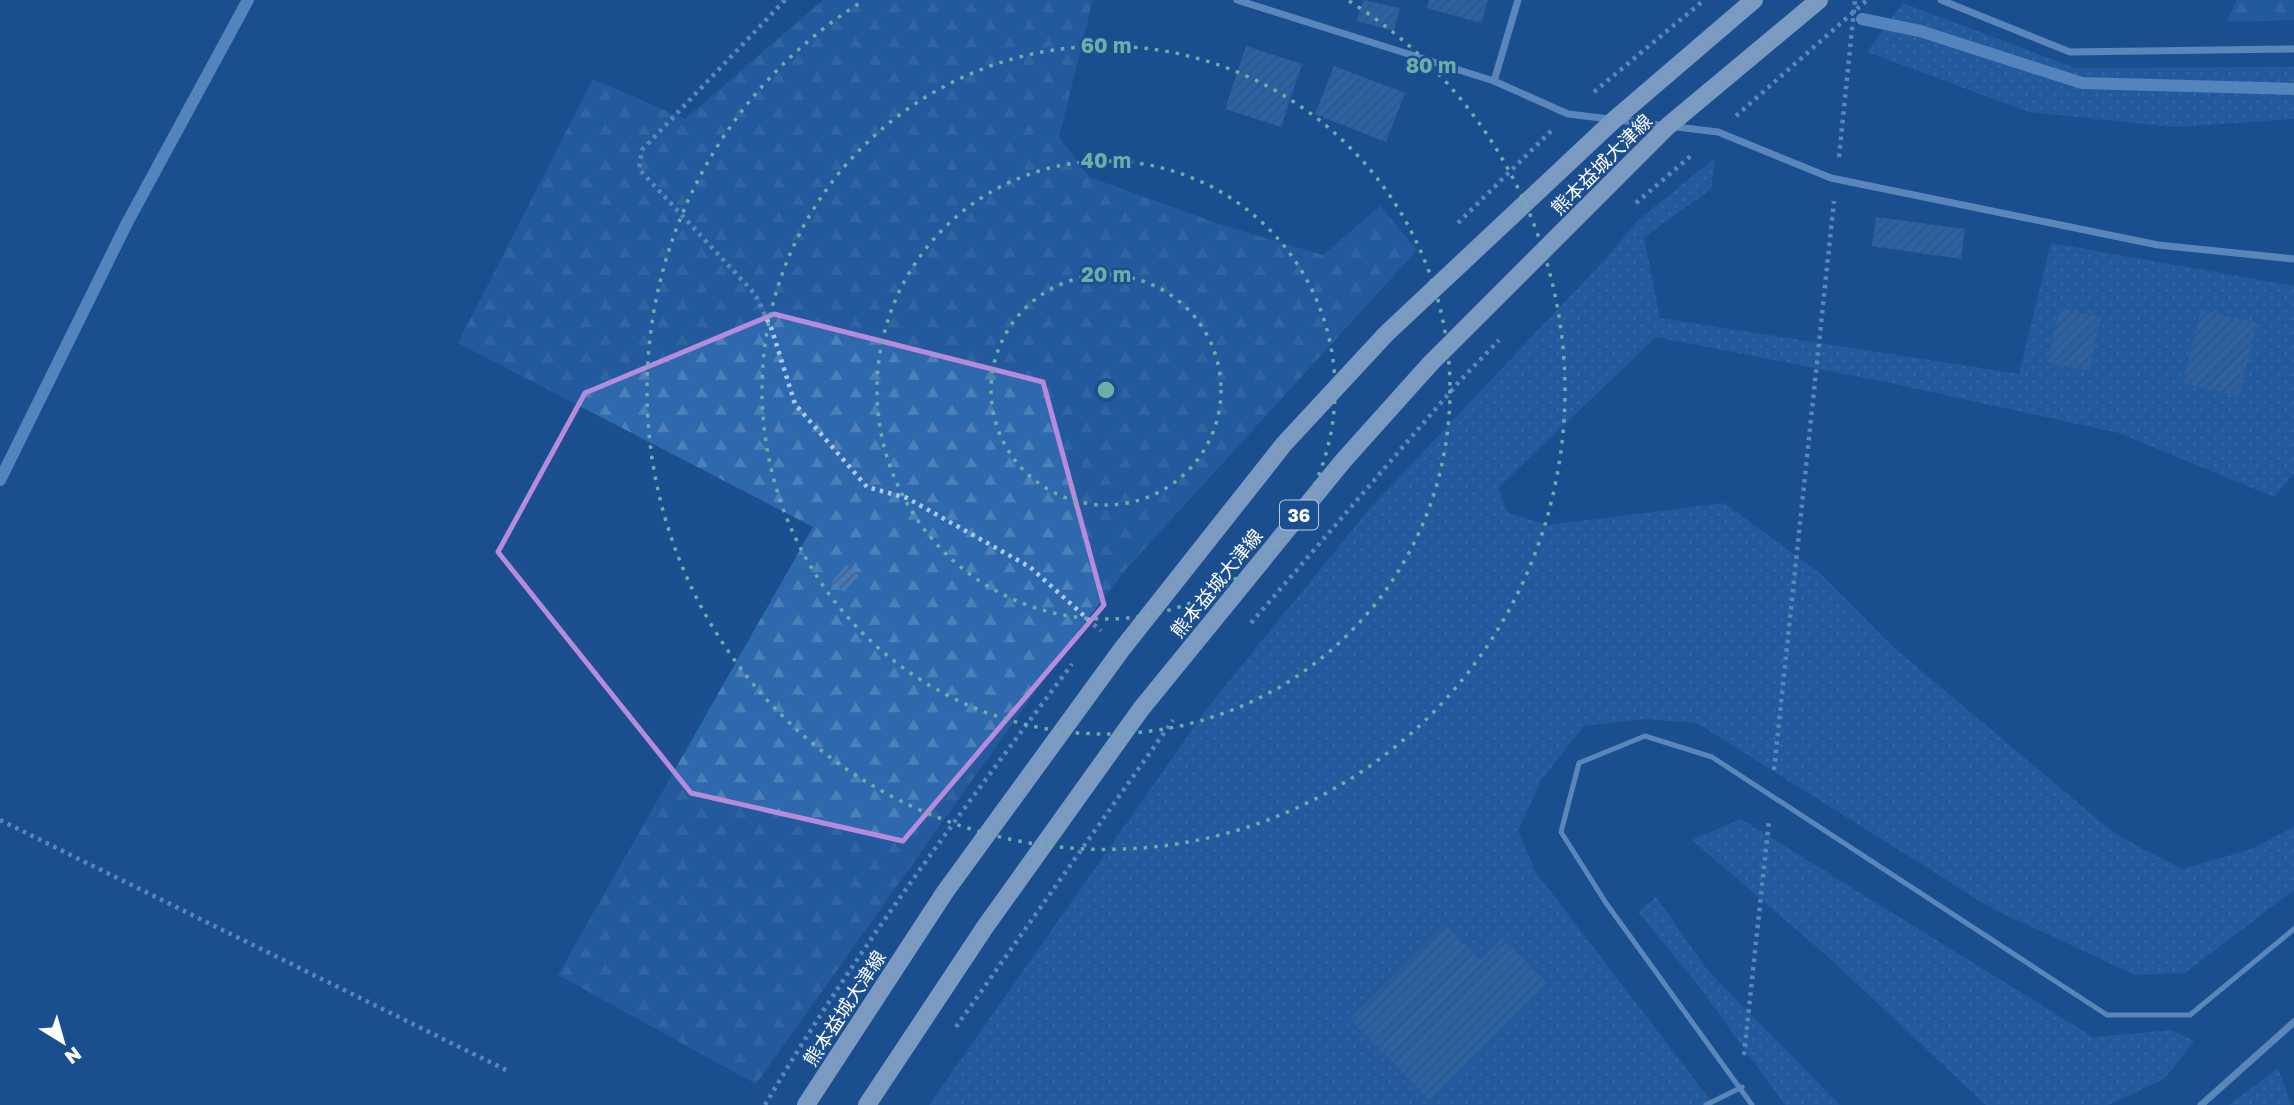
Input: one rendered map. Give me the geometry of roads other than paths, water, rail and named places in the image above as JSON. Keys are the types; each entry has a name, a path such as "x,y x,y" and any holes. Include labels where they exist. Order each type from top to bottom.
{"main road":[{"name":"熊本益城大津線","path":"806,1105 945,892 1122,649 1284,444 1386,334 1614,120 1754,0"},
{"name":"熊本益城大津線","path":"867,1105 985,927 1172,669 1343,461 1430,364 1668,126 1818,0"}],"street":[{"path":"1237,0 1494,81 1568,114 1718,132 1831,178 2158,245 2294,259"},
{"path":"1494,81 1518,0"},
{"path":"1941,0 2070,52 2294,49"},
{"path":"2201,1105 2294,1022"}],"lane":[{"path":"1752,1105 1742,1087 1606,903 1561,832 1579,764 1645,736 1712,757 2108,1015 2190,1015 2294,929"},
{"path":"1706,1105 1742,1087"}],"waterway":[{"path":"0,480 127,223 248,0"},
{"path":"1862,19 1920,31 2082,83 2294,89"}]}
